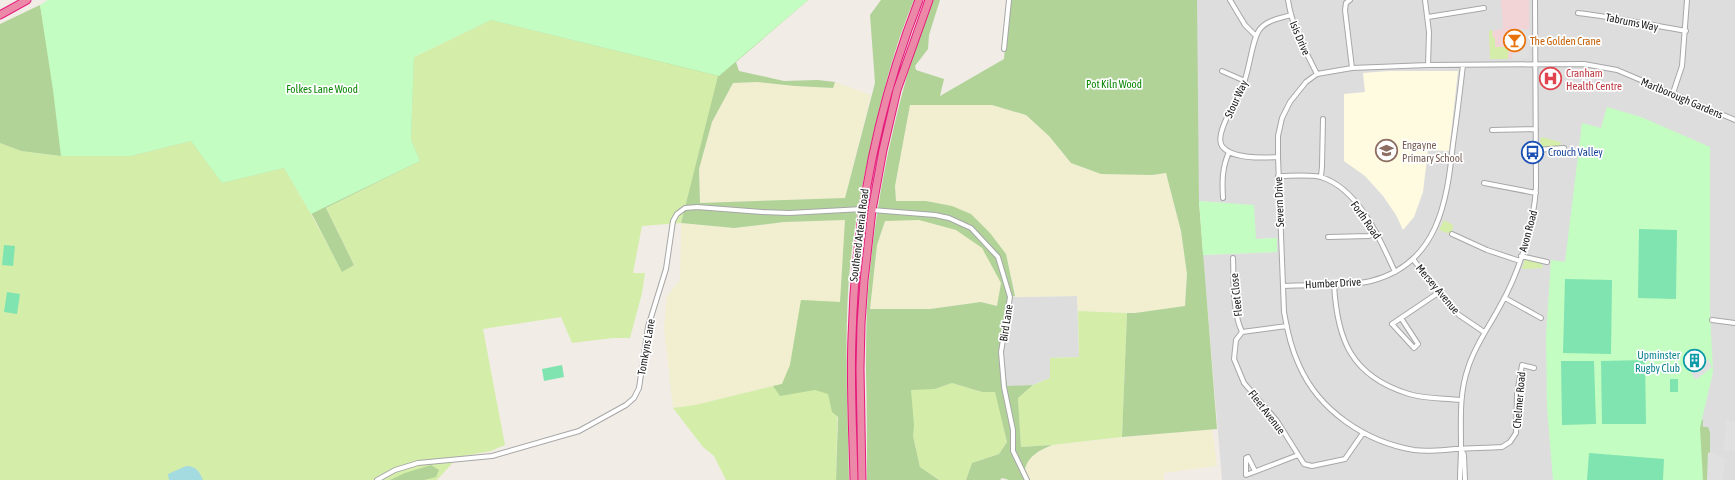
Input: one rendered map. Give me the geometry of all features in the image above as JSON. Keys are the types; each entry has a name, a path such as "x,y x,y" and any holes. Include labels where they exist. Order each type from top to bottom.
{"highway":[{"path":"0,15 27,0"},
{"name":"Southend Arterial Road","path":"854,480 852,338 857,259 863,209 884,108 901,49 919,0"},
{"name":"Southend Arterial Road","path":"862,480 860,369 861,324 872,210 883,150 897,90 928,0"}],"street":[{"path":"1004,49 1009,0"},
{"path":"1230,0 1245,25 1256,36"},
{"name":"Isis Drive","path":"1288,0 1291,15 1303,46 1317,74"},
{"path":"1350,0 1346,3 1345,10 1352,68"},
{"path":"1425,0 1430,46 1428,65"},
{"name":"Avon Road","path":"1460,480 1461,400 1468,367 1484,332 1505,298 1520,259 1536,193 1535,0"},
{"path":"1673,93 1682,66 1686,31 1687,0"},
{"path":"1428,17 1484,8"},
{"name":"Tabrums Way","path":"1578,13 1608,16 1645,25 1686,31"},
{"name":"Stour Way","path":"1229,152 1222,147 1220,134 1245,81 1256,36 1259,30 1266,23 1291,15"},
{"name":"Marlborough Gardens","path":"1535,64 1569,63 1602,66 1617,70 1735,120"},
{"path":"1317,74 1352,68 1428,65 1535,64"},
{"name":"Humber Drive","path":"1283,286 1371,281 1395,272 1413,260 1420,253 1435,229 1446,200 1462,65"},
{"path":"1222,71 1245,81"},
{"name":"Severn Drive","path":"1317,74 1297,92 1286,110 1279,131 1278,176 1283,286 1287,326 1295,357 1308,383 1329,407 1363,433 1391,445 1415,450 1461,449"},
{"path":"1320,177 1322,166 1323,119"},
{"path":"1492,130 1536,129"},
{"path":"1536,150 1564,148"},
{"path":"1223,198 1222,173 1223,166 1229,152 1252,157 1278,157"},
{"name":"Forth Road","path":"1278,176 1320,177 1340,188 1350,197 1368,219 1376,232 1395,272"},
{"path":"1484,183 1536,193"},
{"name":"Tomkyns Lane","path":"377,480 395,470 418,463 492,456 579,431 626,405 634,398 639,388 648,327 666,269 672,221 677,214 685,208 697,207 789,213 817,213 863,209"},
{"name":"Bird Lane","path":"872,210 935,215 949,218 971,228 998,257 1010,296 1001,352 1004,387 1010,415 1013,451 1027,480"},
{"path":"1328,237 1369,236 1376,232"},
{"path":"1452,234 1487,250 1520,259 1547,262"},
{"name":"Fleet Close","path":"1233,258 1235,303 1239,325 1242,332"},
{"name":"Mersey Avenue","path":"1413,260 1438,292 1459,315 1484,332"},
{"path":"1334,284 1336,310 1340,330 1350,354 1360,365 1381,381 1409,394 1461,400"},
{"path":"1401,318 1418,344 1414,348 1392,324 1438,292"},
{"path":"1505,298 1541,318"},
{"path":"1712,320 1735,323"},
{"path":"1242,332 1287,326"},
{"name":"Fleet Avenue","path":"1242,332 1236,340 1234,351 1234,359 1240,375 1249,389 1277,422 1301,461 1308,466 1341,461 1349,455 1363,433"},
{"name":"Chelmer Road","path":"1461,449 1502,447 1510,442 1516,433 1517,427 1517,394 1522,366 1534,368"},
{"name":"Avon Road","path":"1461,449 1464,455 1465,480"},
{"path":"1255,471 1298,455"}],"shaded area":[{"path":"1195,0 1735,0 1735,480 1222,480 1203,255 1277,252 1277,238 1256,239 1224,203 1199,201"},
{"path":"1501,0 1529,0 1529,56 1527,58 1490,59 1489,32 1503,29"},
{"path":"1510,29 1529,29 1529,56 1527,58 1512,59 1512,53 1520,53 1521,46 1520,36 1510,36"},
{"name":"Engayne Primary School","path":"1389,71 1458,71 1449,151 1428,150 1423,192 1414,217 1403,230 1396,215 1383,196 1365,176 1344,161 1344,94 1365,92 1363,73"},
{"path":"758,82 833,88 835,82 871,95 845,198 700,203 699,169 712,122 733,83"},
{"path":"910,105 992,105 1026,115 1049,136 1071,163 1152,175 1166,173 1181,231 1187,274 1185,306 1135,313 1078,311 1077,296 1016,297 1006,254 952,206 926,201 896,201 895,186"},
{"path":"919,219 956,230 983,248 1001,283 997,306 981,302 930,309 870,310 877,245 885,221"},
{"path":"846,220 840,302 790,365 782,384 695,405 673,408 664,328 667,296 680,280 681,223 734,228 784,222"},
{"path":"1077,296 1079,357 1051,358 1050,378 1033,385 1004,387 1001,352 1010,297"},
{"path":"1708,359 1712,367 1696,380 1691,373"},
{"path":"1726,420 1735,422 1735,451 1724,450"},
{"path":"1212,428 1217,466 1164,473 1164,480 1030,480 1025,469 1027,462 1034,455 1042,449 1052,445"},
{"path":"1711,452 1725,459 1723,480 1707,480 1708,453"}],"green space":[{"name":"Folkes Lane Wood","path":"48,0 808,0 719,76 491,20 414,57 411,140 420,161 311,214 284,168 222,183 191,141 131,156 61,156 40,5"},
{"name":"Folkes Lane Wood","path":"808,0 736,62 739,71 784,81 818,80 835,82 833,88 758,82 733,83 712,122 699,169 700,203 845,198 875,83 870,15 881,0 914,0 889,72 880,108 864,178 853,244 849,277 847,328 849,480 836,480 838,417 832,412 828,394 815,390 780,396 773,386 782,384 790,365 801,300 840,302 845,220 784,222 734,228 681,223 718,76 491,20 414,56 411,140 420,161 326,208 354,265 342,272 314,218 284,168 222,183 191,141 131,156 61,156 21,151 0,143 0,24 40,5 43,21 282,6"},
{"name":"Pot Kiln Wood","path":"931,0 940,0 929,35 928,49 915,66 916,70 944,79 940,96 1004,59 1009,0 1197,0 1199,201 1217,429 1122,437 1127,313 1185,306 1187,274 1181,231 1166,173 1152,175 1101,174 1071,163 1049,136 1026,115 992,105 910,105 895,186 896,201 926,201 952,206 971,214 990,233 1006,254 1015,296 1010,297 1003,353 1007,386 1033,385 1018,398 1021,447 1052,445 1039,451 1029,460 1025,469 1030,480 1009,480 1002,478 1000,480 966,480 972,463 999,454 1007,442 995,392 982,392 952,383 935,389 911,390 914,425 913,436 920,467 939,480 867,480 866,332 872,255 890,144 908,71","holes":["919,220 956,230 982,248 1001,283 997,306 981,302 930,309 870,309 877,245 885,221"]},
{"path":"491,20 719,76 681,223 642,226 633,273 645,273 642,293 630,338 613,338 572,343 561,317 483,329 505,445 491,451 458,457 437,480 0,480 0,143 21,151 61,156 131,156 191,141 222,183 284,168 342,271 354,265 326,208 420,161 411,140 414,57"},
{"path":"1490,30 1492,30 1493,37 1495,38 1495,47 1509,47 1508,59 1490,59"},
{"path":"1607,107 1641,117 1710,147 1710,313 1713,372 1700,428 1703,480 1553,480 1547,407 1546,337 1551,260 1565,262 1582,123 1601,128"},
{"path":"1541,137 1560,142 1561,144 1559,146 1540,148"},
{"path":"1199,201 1254,205 1256,239 1277,238 1277,252 1203,255"},
{"path":"1444,220 1453,225 1452,233 1450,234 1439,230"},
{"path":"1639,229 1677,230 1676,299 1638,298"},
{"path":"4,245 15,246 13,266 2,265"},
{"path":"1525,259 1541,263 1543,268 1522,269"},
{"path":"1565,279 1612,280 1611,354 1563,353"},
{"path":"7,292 20,294 17,314 4,312"},
{"path":"801,300 840,302 836,480 726,480 714,456 703,447 673,408 695,405 782,384 790,365"},
{"path":"1078,311 1127,313 1122,437 1021,447 1018,398 1033,385 1050,378 1050,358 1079,357"},
{"path":"1645,360 1646,424 1602,424 1601,361"},
{"path":"1561,361 1594,361 1596,424 1562,425"},
{"path":"562,365 564,377 544,381 542,369"},
{"path":"1670,379 1678,379 1678,392 1670,392"},
{"path":"952,383 982,392 996,391 1007,442 999,454 972,463 966,480 939,480 920,467 913,436 910,389 935,389"},
{"path":"1696,417 1703,420 1703,427 1708,427 1710,432 1710,480 1700,480"},
{"path":"1589,453 1664,459 1663,480 1587,480"},
{"path":"431,465 439,470 436,477 424,480 390,480 405,473"}],"water":[{"path":"186,466 197,470 203,480 169,480 168,474"}],"place":[{"name":"The Golden Crane","path":"1515,41"},
{"name":"Cranham Health Centre","path":"1550,79"},
{"name":"Engayne Primary School","path":"1386,151"},
{"name":"Crouch Valley","path":"1533,152"},
{"name":"Upminster Rugby Club","path":"1695,361"}]}
